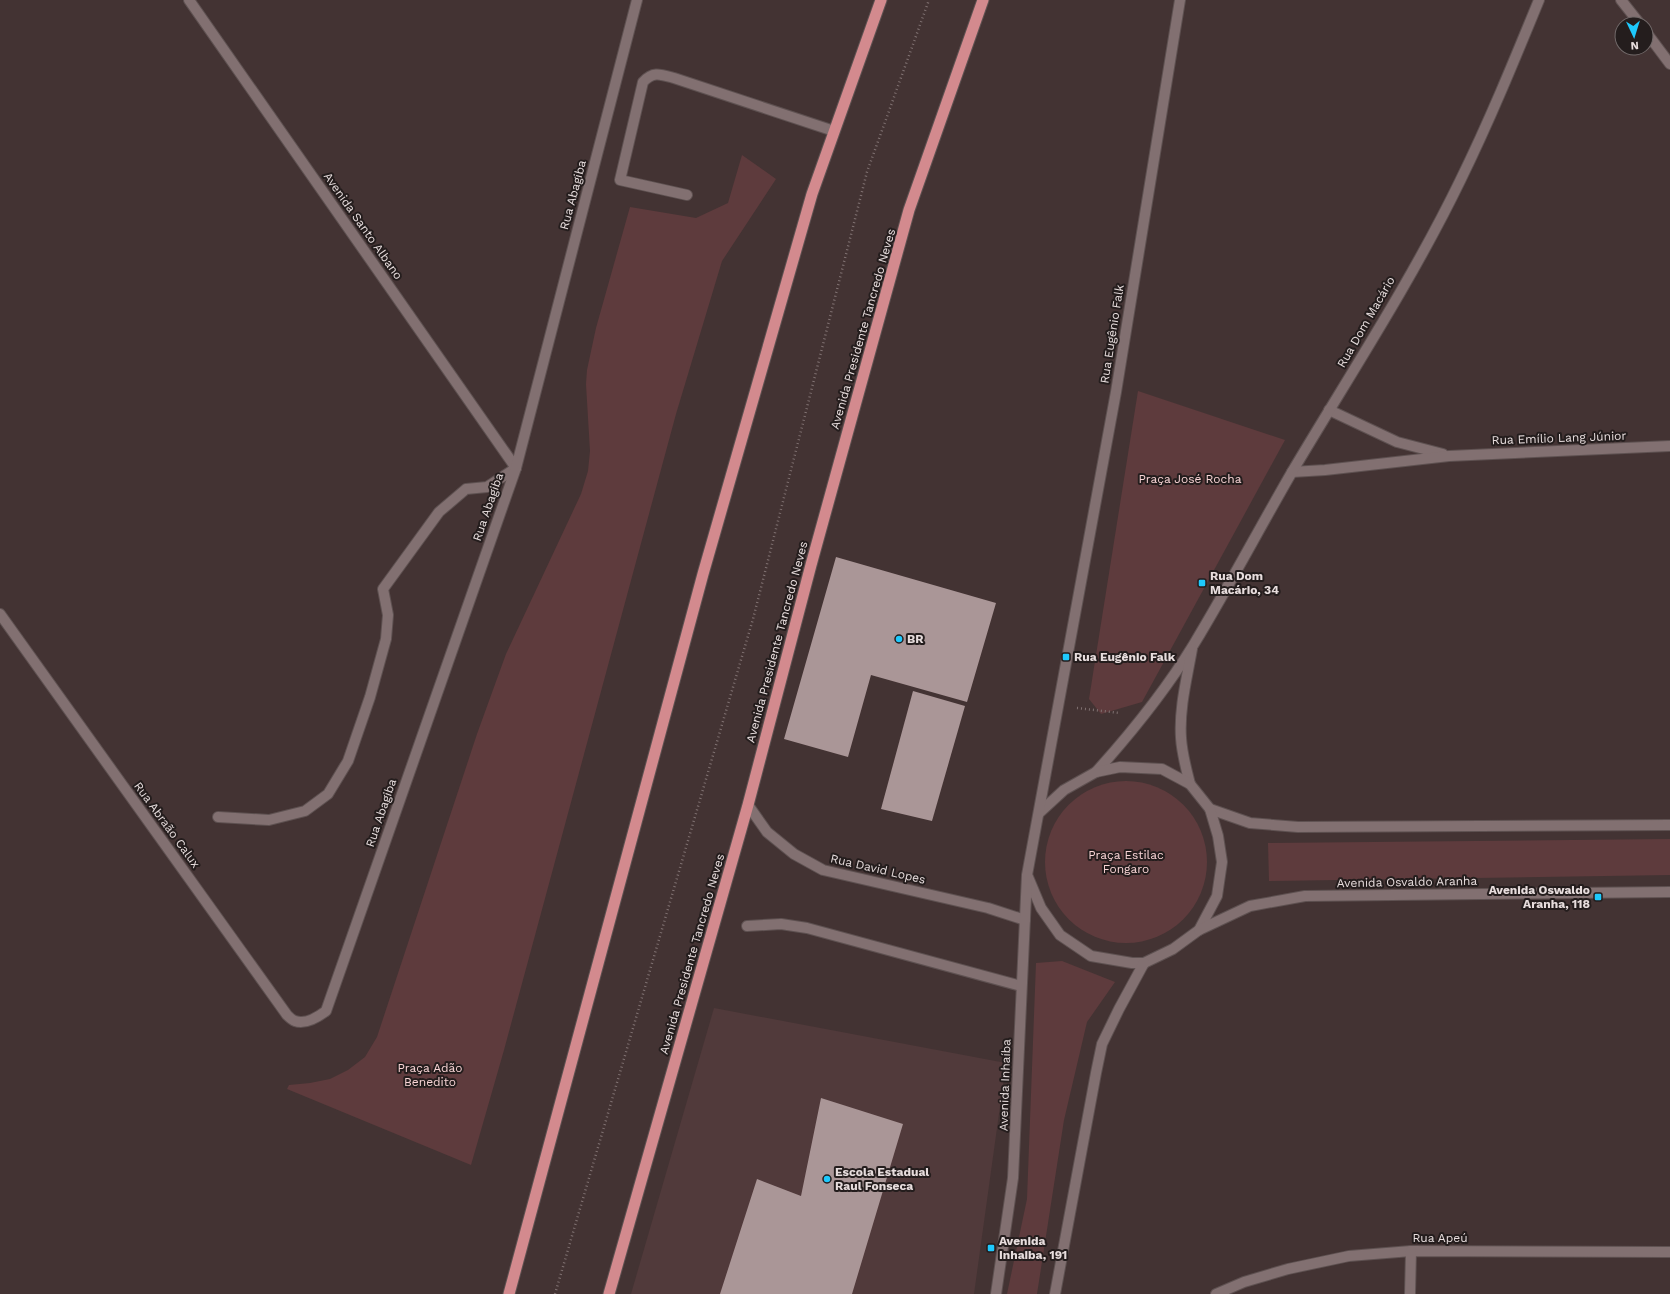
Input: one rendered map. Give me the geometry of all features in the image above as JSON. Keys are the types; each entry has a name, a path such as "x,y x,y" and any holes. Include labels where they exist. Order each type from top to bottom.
{"highway":[{"path":"509,1294 705,567 812,194 881,0"},
{"name":"Avenida Presidente Tancredo Neves","path":"610,1294 748,805 810,565 909,210 983,0"}],"street":[{"name":"Avenida Santo Albano","path":"189,0 516,468"},
{"name":"Rua Abagiba","path":"326,1010 516,468 637,0"},
{"name":"Rua Eugênio Falk","path":"1039,813 1116,392 1180,0"},
{"name":"Rua Dom Macário","path":"1096,772 1126,739 1193,645 1292,472 1418,260 1460,182 1513,63 1539,0"},
{"path":"1621,0 1634,16"},
{"path":"1654,43 1670,64"},
{"path":"687,195 620,180 643,82 649,76 660,74 674,78 834,131"},
{"name":"Rua Emílio Lang Júnior","path":"1329,410 1397,442 1449,456"},
{"name":"Rua Emílio Lang Júnior","path":"1292,472 1325,470 1449,456 1670,446"},
{"path":"218,817 269,820 305,811 328,794 348,761 370,697 386,639 388,615 383,589 438,512 466,489 487,487 516,468"},
{"name":"Rua Abraão Calux","path":"0,614 287,1015 295,1021 304,1022 316,1018 326,1010"},
{"name":"Rua Dom Macário","path":"1190,784 1183,756 1181,737 1182,704 1193,645"},
{"path":"1120,767 1162,769 1190,784 1210,809 1218,836 1222,862 1217,896 1199,930 1173,949 1144,963 1132,963 1091,956 1060,935 1041,908 1027,875 1039,813 1064,790 1096,772 1120,767"},
{"name":"Rua David Lopes","path":"748,805 767,832 794,854 824,870 988,908 1025,920"},
{"path":"1210,809 1250,823 1298,827 1670,824"},
{"name":"Avenida Inhaíba","path":"996,1294 1014,1178 1021,986 1027,875"},
{"name":"Avenida Osvaldo Aranha","path":"1199,930 1250,906 1305,896 1670,892"},
{"path":"747,926 781,924 807,928 1021,986"},
{"path":"1055,1294 1102,1044 1144,963"},
{"path":"1410,1294 1411,1250"},
{"name":"Rua Apeú","path":"1216,1294 1244,1282 1288,1269 1349,1256 1411,1250 1670,1252"}],"path":[{"path":"555,1294 752,619 867,172 928,0"},
{"path":"1059,705 1143,716"}],"shaded area":[{"name":"Escola Estadual Raul Fonseca","path":"714,1008 1006,1063 974,1294 631,1294"}],"green space":[{"name":"Praça Adão Benedito","path":"742,155 776,179 722,261 676,414 504,1050 471,1165 287,1089 289,1085 330,1079 348,1070 365,1057 377,1037 477,734 506,654 581,494 588,471 590,451 586,384 587,370 596,328 630,207 696,218 728,203"},
{"name":"Praça José Rocha","path":"1138,391 1285,440 1142,702 1101,714 1089,699"},
{"name":"Praça Estilac Fongaro","path":"1118,781 1134,781 1150,784 1164,790 1184,804 1194,817 1204,838 1207,862 1204,886 1194,907 1184,920 1171,930 1150,940 1134,943 1118,943 1102,940 1088,934 1074,925 1063,914 1054,900 1048,886 1045,870 1045,854 1048,838 1054,824 1063,810 1074,799 1088,790 1102,784"},
{"path":"1670,839 1670,875 1269,881 1268,843"},
{"path":"1062,961 1115,982 1087,1022 1064,1120 1037,1294 1007,1294 1027,1199 1036,963"}],"building":[{"name":"BR","path":"836,557 996,603 967,702 871,675 848,757 784,739"},
{"path":"913,691 965,706 932,821 881,809"},
{"path":"821,1098 903,1124 852,1294 720,1294 757,1179 801,1196"}],"place":[{"name":"Rua Dom Macário, 34","path":"1202,583"},
{"name":"BR","path":"899,639"},
{"name":"Rua Eugênio Falk","path":"1066,657"},
{"name":"Avenida Oswaldo Aranha, 118","path":"1598,897"},
{"name":"Escola Estadual Raul Fonseca","path":"827,1179"},
{"name":"Avenida Inhaiba, 191","path":"991,1248"}]}
